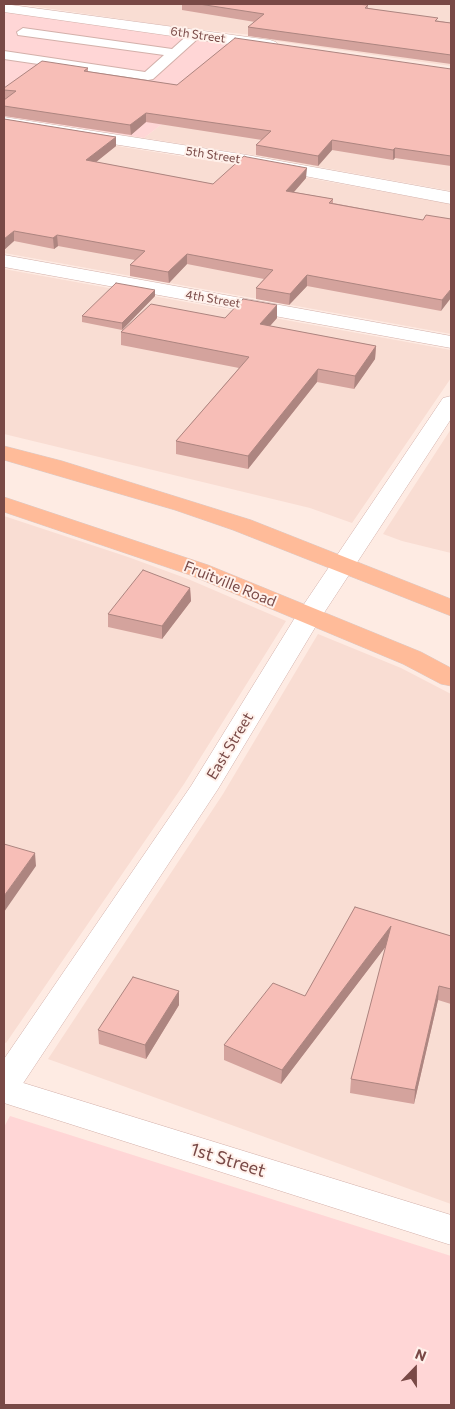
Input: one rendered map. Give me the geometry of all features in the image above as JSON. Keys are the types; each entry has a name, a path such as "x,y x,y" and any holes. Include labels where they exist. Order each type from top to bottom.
{"main road":[{"path":"4,453 183,505 242,525 451,608"},
{"name":"Fruitville Road","path":"4,504 180,563 412,658 451,678"}],"street":[{"name":"6th Street","path":"4,7 284,47"},
{"name":"5th Street","path":"4,122 247,160 451,198"},
{"name":"4th Street","path":"4,261 451,342"},
{"name":"East Street","path":"6,1078 204,789 309,616 451,403"},
{"name":"1st Street","path":"6,1078 451,1230"}],"lane":[{"path":"4,46 48,13"},
{"path":"23,32 175,53"},
{"path":"4,55 148,76 197,34"}],"shaded area":[{"path":"451,4 451,66 269,40 271,37 176,27 24,5"},
{"path":"4,11 259,48 144,138 4,116"},
{"path":"259,48 451,76 451,191 253,155 144,138"},
{"path":"4,128 242,166 451,204 451,334 4,253"},
{"path":"4,269 451,350 451,378 352,523 310,508 4,434"},
{"path":"451,429 451,553 402,541 383,534"},
{"path":"4,516 188,579 286,621 184,784 6,1043 4,1042"},
{"path":"318,634 401,668 451,694 451,1204 48,1059 223,794"},
{"path":"10,1116 451,1256 451,1405 4,1405 4,1127"}],"building":[{"path":"199,4 356,4 368,5 365,8 438,18 435,21 451,23 451,55 248,27 264,14"},
{"path":"235,38 451,69 451,156 395,148 393,150 332,140 318,156 256,145 271,131 146,113 130,125 4,106 4,100 16,91 4,90 4,88 42,61 88,68 84,71 177,85"},
{"path":"4,119 116,137 86,160 213,184 244,156 307,168 286,191 333,199 329,203 423,220 426,215 451,219 451,289 442,300 307,275 290,294 256,288 273,270 187,254 168,272 130,265 145,251 57,235 53,238 14,231 4,239"},
{"path":"116,283 155,290 122,323 82,316"},
{"path":"243,299 277,305 260,324 376,346 355,376 318,369 248,456 176,441 249,357 121,332 151,304 225,318"},
{"path":"143,570 190,588 162,626 108,614"},
{"path":"4,844 35,853 4,896"},
{"path":"355,907 451,936 451,989 439,986 415,1090 351,1079 391,926 282,1070 224,1045 273,983 305,996"},
{"path":"133,977 179,991 145,1045 98,1030"}]}
